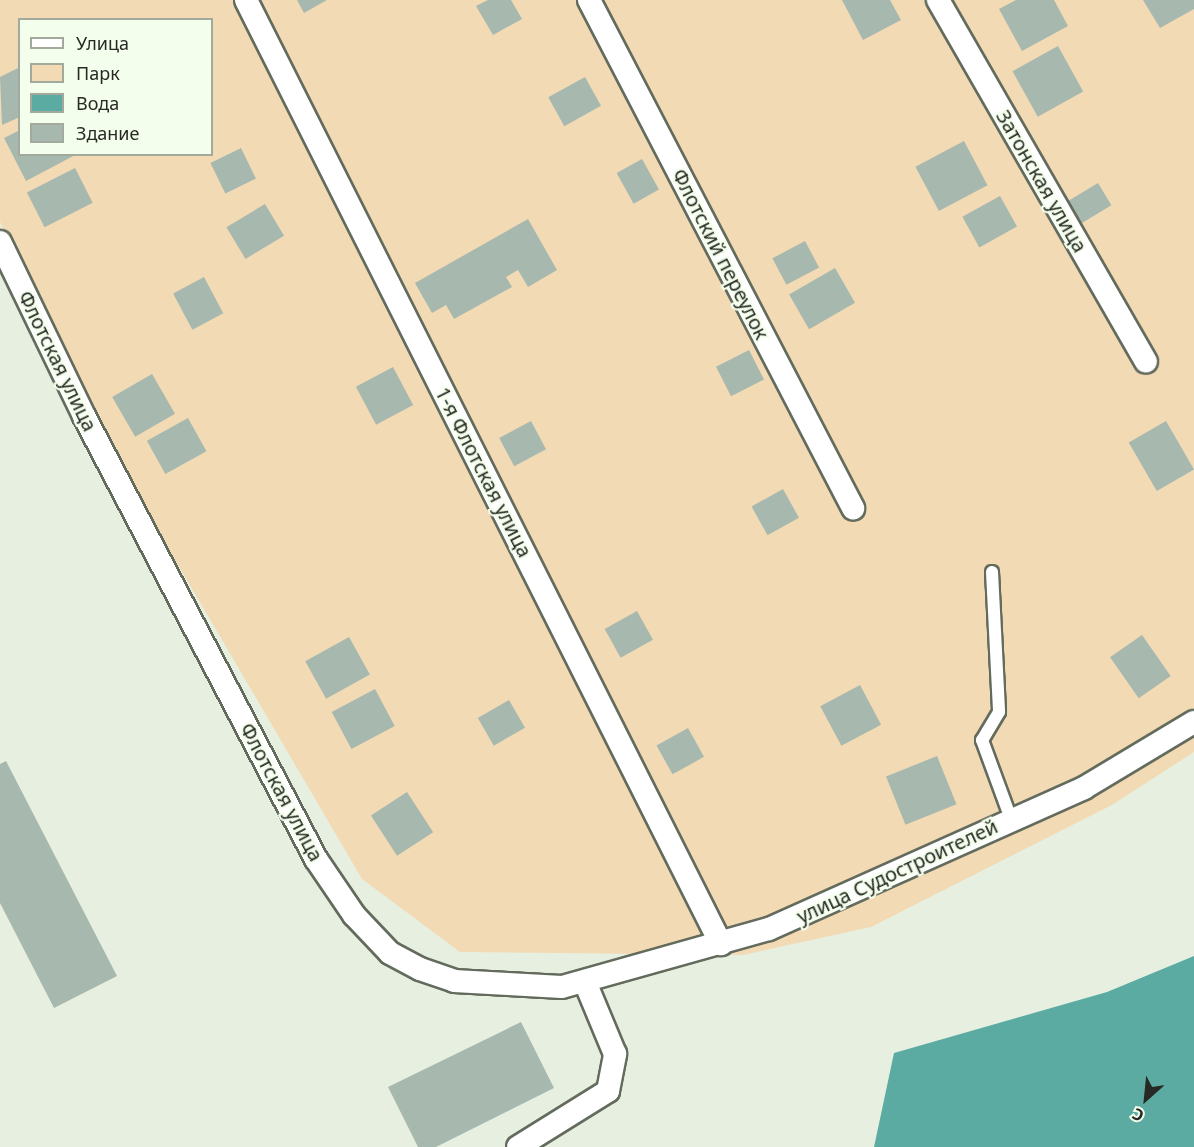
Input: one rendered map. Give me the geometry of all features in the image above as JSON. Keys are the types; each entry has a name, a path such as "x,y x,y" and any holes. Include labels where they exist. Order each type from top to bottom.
{"street":[{"name":"1-я Флотская улица","path":"246,0 721,944"},
{"name":"Флотский переулок","path":"589,0 853,508"},
{"name":"Затонская улица","path":"938,0 1146,361"},
{"name":"Флотская улица","path":"0,242 84,416 294,817 354,915 390,953 454,981 562,987 585,982"},
{"name":"улица Судостроителей","path":"585,982 770,930 1011,819 1084,788 1194,722"},
{"path":"518,1147 608,1091 615,1054 585,982"}],"lane":[{"path":"992,572 999,712 982,740 1011,819"}],"green space":[{"path":"0,0 1194,0 1194,752 1112,805 871,927 743,955 460,952 362,879 99,430 0,222"}],"water":[{"path":"1194,956 1194,1147 874,1147 894,1053 1107,992"}],"building":[{"path":"297,0 327,0 304,13"},
{"path":"488,0 511,0 522,19 493,35 476,6"},
{"path":"842,0 890,0 901,20 863,40"},
{"path":"1016,0 1054,0 1068,26 1022,51 999,9"},
{"path":"1143,0 1194,0 1194,9 1160,28"},
{"path":"1058,46 1083,91 1038,117 1013,71"},
{"path":"18,68 18,118 2,125 0,77"},
{"path":"585,77 601,106 564,126 548,97"},
{"path":"18,131 18,156 73,156 26,181 4,138"},
{"path":"964,141 987,185 939,211 915,167"},
{"path":"241,148 256,179 225,193 210,163"},
{"path":"642,159 659,190 634,204 617,173"},
{"path":"75,168 93,203 45,227 27,193"},
{"path":"1098,183 1111,205 1075,227 1061,205"},
{"path":"1000,196 1017,227 979,247 962,217"},
{"path":"265,204 284,236 245,259 226,227"},
{"path":"528,219 557,270 528,287 518,270 506,277 512,287 454,319 446,305 432,313 415,283"},
{"path":"805,241 819,267 786,285 772,258"},
{"path":"835,268 855,303 809,329 789,294"},
{"path":"204,277 223,313 192,330 173,293"},
{"path":"749,350 764,379 731,396 716,367"},
{"path":"393,367 413,405 376,425 356,387"},
{"path":"152,374 175,414 135,437 112,397"},
{"path":"188,418 206,451 165,474 147,441"},
{"path":"531,421 546,449 514,466 499,438"},
{"path":"1166,421 1194,469 1157,491 1129,442"},
{"path":"783,489 799,518 768,535 752,506"},
{"path":"637,611 653,640 621,658 605,629"},
{"path":"1142,635 1171,676 1139,698 1110,657"},
{"path":"349,637 370,675 326,699 305,661"},
{"path":"860,685 881,725 841,746 820,706"},
{"path":"375,689 395,726 351,749 332,712"},
{"path":"509,700 525,728 494,746 478,718"},
{"path":"688,728 704,757 673,774 657,745"},
{"path":"937,756 956,804 905,825 886,777"},
{"path":"6,761 117,976 54,1008 0,903 0,764"},
{"path":"407,792 433,832 397,856 371,815"},
{"path":"521,1022 554,1088 436,1147 418,1147 388,1087"}]}
